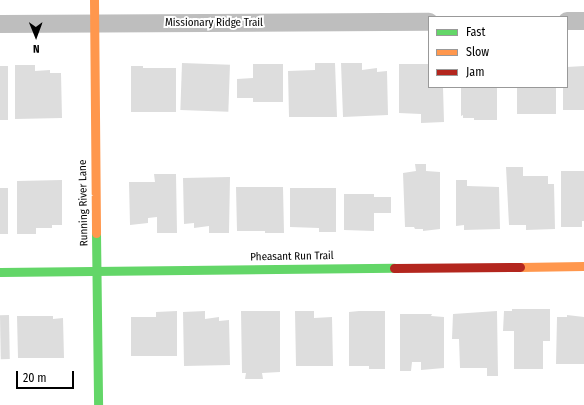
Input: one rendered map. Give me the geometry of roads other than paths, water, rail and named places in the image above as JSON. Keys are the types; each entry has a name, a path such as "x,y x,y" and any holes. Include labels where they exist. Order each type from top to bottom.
{"street":[{"name":"Running River Lane","path":"94,0 98,405"},
{"path":"568,21 584,21"},
{"name":"Missionary Ridge Trail","path":"0,24 428,22"},
{"name":"Pheasant Run Trail","path":"0,272 584,266"}]}
